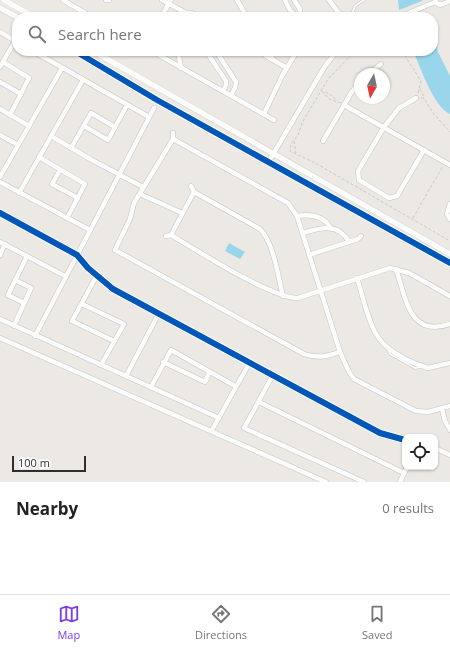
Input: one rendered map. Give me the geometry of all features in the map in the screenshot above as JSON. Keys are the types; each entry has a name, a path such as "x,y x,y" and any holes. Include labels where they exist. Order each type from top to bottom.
{"street":[{"path":"4,0 25,12"},
{"path":"63,0 83,12"},
{"path":"162,0 170,2 182,12"},
{"path":"237,0 244,12"},
{"path":"285,0 292,12"},
{"path":"294,0 300,9 299,12"},
{"path":"329,0 336,12"},
{"path":"411,12 435,1 440,5 450,1"},
{"path":"164,12 170,2"},
{"path":"0,8 12,14"},
{"path":"0,32 12,40"},
{"path":"0,67 12,48"},
{"path":"42,56 149,118"},
{"path":"83,56 157,100 270,161 450,263"},
{"path":"102,56 450,254"},
{"path":"161,56 274,120"},
{"path":"179,56 181,68"},
{"path":"209,56 226,81 223,91"},
{"path":"219,56 236,82 235,88 231,95"},
{"path":"266,56 272,58 287,68"},
{"path":"264,114 294,56"},
{"path":"270,161 325,66 333,56"},
{"path":"3,62 29,78 10,115"},
{"path":"376,68 381,64"},
{"path":"0,177 62,68"},
{"path":"19,193 83,80"},
{"path":"0,82 21,94"},
{"path":"323,141 344,104 354,90"},
{"path":"416,98 398,108 384,127 358,171 359,180 389,198 397,196 424,150"},
{"path":"344,104 450,165"},
{"path":"84,126 108,140 127,105"},
{"path":"35,336 154,108"},
{"path":"0,109 29,126"},
{"path":"71,148 92,113 115,127"},
{"path":"173,133 173,139 134,203 130,219 115,250 304,354 321,358 340,352"},
{"path":"0,135 18,145"},
{"path":"51,136 143,187"},
{"path":"173,139 288,202 297,216 303,233 340,352 349,372 354,379 416,411 428,412 450,406"},
{"path":"39,157 85,184 67,218"},
{"path":"60,170 52,184 78,198"},
{"path":"0,182 90,230"},
{"path":"191,186 194,192 260,229 264,233 274,260 283,296"},
{"path":"194,192 169,236 283,296 298,298 383,269 396,269 409,273 450,296"},
{"path":"140,194 182,213"},
{"path":"450,204 446,214 450,219"},
{"path":"0,213 77,254 96,277 113,289 380,433 402,439"},
{"path":"297,216 316,216 330,227 346,236 349,242"},
{"path":"303,233 322,227 330,227"},
{"path":"309,254 349,242 361,236"},
{"path":"0,242 65,276"},
{"path":"0,255 5,244"},
{"path":"24,303 8,296 26,256"},
{"path":"396,269 414,318 424,325 430,326 450,324"},
{"path":"96,277 72,321 114,341"},
{"path":"357,278 373,328 378,337 388,348 422,367 430,368 450,363"},
{"path":"14,326 32,288 15,280"},
{"path":"82,304 124,324 101,365"},
{"path":"126,376 159,314"},
{"path":"0,320 219,418"},
{"path":"0,338 326,482"},
{"path":"151,387 163,362 171,350 235,386"},
{"path":"163,362 204,382 209,372"},
{"path":"213,428 235,386 250,362"},
{"path":"273,375 244,428 364,482"},
{"path":"259,402 404,473"},
{"path":"442,409 445,421 450,430"},
{"path":"438,449 450,455"},
{"path":"400,482 406,470"}],"lane":[{"path":"354,12 354,6 364,0"}],"path":[{"path":"350,56 328,79 291,144 290,150 413,219 450,242"},
{"path":"405,56 420,81 420,89 416,98 424,98"},
{"path":"420,89 433,113 450,132"},
{"path":"322,91 329,99 344,104"},
{"path":"324,93 328,92 336,101"},
{"path":"294,140 293,144 296,154"},
{"path":"413,219 417,209 445,162"}],"water":[{"path":"398,0 422,0 426,12 399,12"},
{"path":"438,52 450,76 450,114 438,103 415,56 438,56"},
{"path":"229,243 245,252 240,259 225,251"}],"pier":[{"path":"424,0 428,11 397,12"}],"cycle path":[{"path":"83,56 157,100 450,263"},
{"path":"0,213 77,255 88,268 113,289 380,433 402,439"}]}
